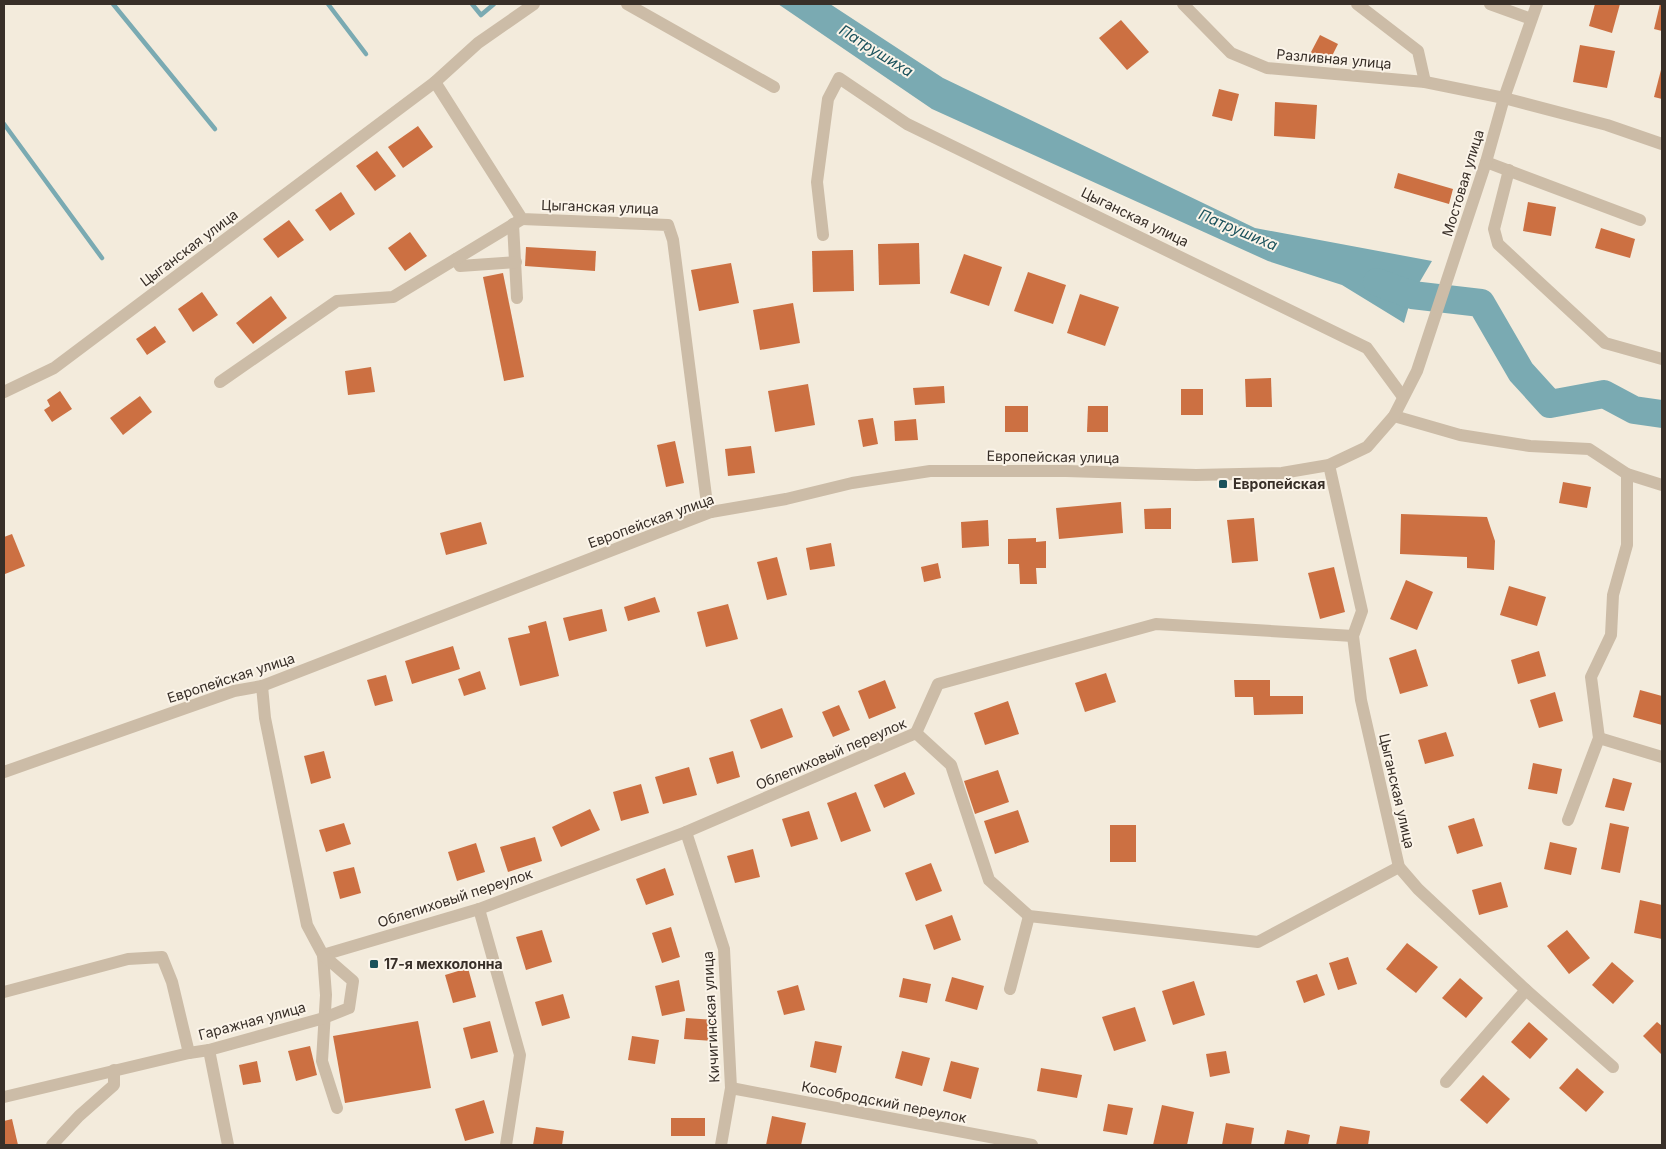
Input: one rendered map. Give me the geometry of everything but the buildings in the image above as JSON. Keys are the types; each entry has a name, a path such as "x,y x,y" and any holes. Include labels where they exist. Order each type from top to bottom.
{"street":[{"name":"Цыганская улица","path":"4,392 54,368 435,82 478,43 534,4"},
{"path":"627,4 774,87"},
{"name":"Разливная улица","path":"1183,4 1231,53 1267,68 1425,82 1504,98 1607,125 1662,144"},
{"path":"1357,4 1418,51 1425,82"},
{"path":"1490,4 1531,19"},
{"name":"Мостовая улица","path":"1417,371 1455,261 1504,98 1537,4"},
{"name":"Цыганская улица","path":"823,235 817,182 828,99 839,78 907,124 1367,348 1403,398"},
{"name":"Цыганская улица","path":"435,82 517,222 668,225 673,240 706,496 711,512"},
{"path":"1486,162 1640,220"},
{"path":"1509,170 1494,229 1498,244 1604,343 1662,359"},
{"path":"220,382 337,301 393,297 517,222"},
{"path":"517,222 517,298"},
{"path":"456,259 460,266 516,262"},
{"name":"Европейская улица","path":"4,772 234,691 262,686 711,512 786,499 852,483 930,472 1282,473 1329,465 1367,447 1394,416 1417,371"},
{"path":"1394,416 1460,435 1530,446 1589,449 1627,474 1662,485"},
{"name":"Цыганская улица","path":"1329,465 1362,611 1352,636 1361,700 1399,867 1418,889 1526,990 1613,1067"},
{"path":"1568,820 1599,738 1591,677 1611,635 1613,595 1627,545 1627,474"},
{"path":"916,732 938,684 1156,624 1352,636"},
{"name":"Гаражная улица","path":"4,1097 114,1070 209,1050 324,1018 326,995 323,955 308,925 265,718 262,686"},
{"name":"Облепиховый переулок","path":"323,955 479,909 686,832 916,732 951,765 989,880 1029,916"},
{"path":"1599,738 1662,757"},
{"name":"Кичигинская улица","path":"686,832 724,949 731,1088 721,1145"},
{"path":"1010,989 1029,916 1258,942 1399,867"},
{"path":"479,909 520,1056 506,1145"},
{"path":"323,955 353,982 348,1008 324,1018 322,1060 337,1108"},
{"path":"4,992 128,959 162,957 172,982 189,1053"},
{"path":"1446,1082 1526,990"},
{"path":"209,1050 228,1145"},
{"path":"52,1145 79,1116 114,1085 114,1070"},
{"name":"Кособродский переулок","path":"731,1088 1003,1143 1032,1145"}],"water":[{"path":"778,4 830,4 943,78 1255,228 1432,261 1412,295 1404,323 1342,285 1268,261 932,109"}],"waterway":[{"path":"113,4 215,129"},
{"path":"328,4 366,54"},
{"path":"472,4 481,15 494,4"},
{"path":"4,124 102,258"},
{"name":"Патрушиха","path":"1377,282 1412,295 1481,303 1521,372 1550,404 1604,394 1634,410 1662,414"}],"place":[{"name":"Европейская","path":"1223,484"},
{"name":"17-я мехколонна","path":"374,964"}]}
